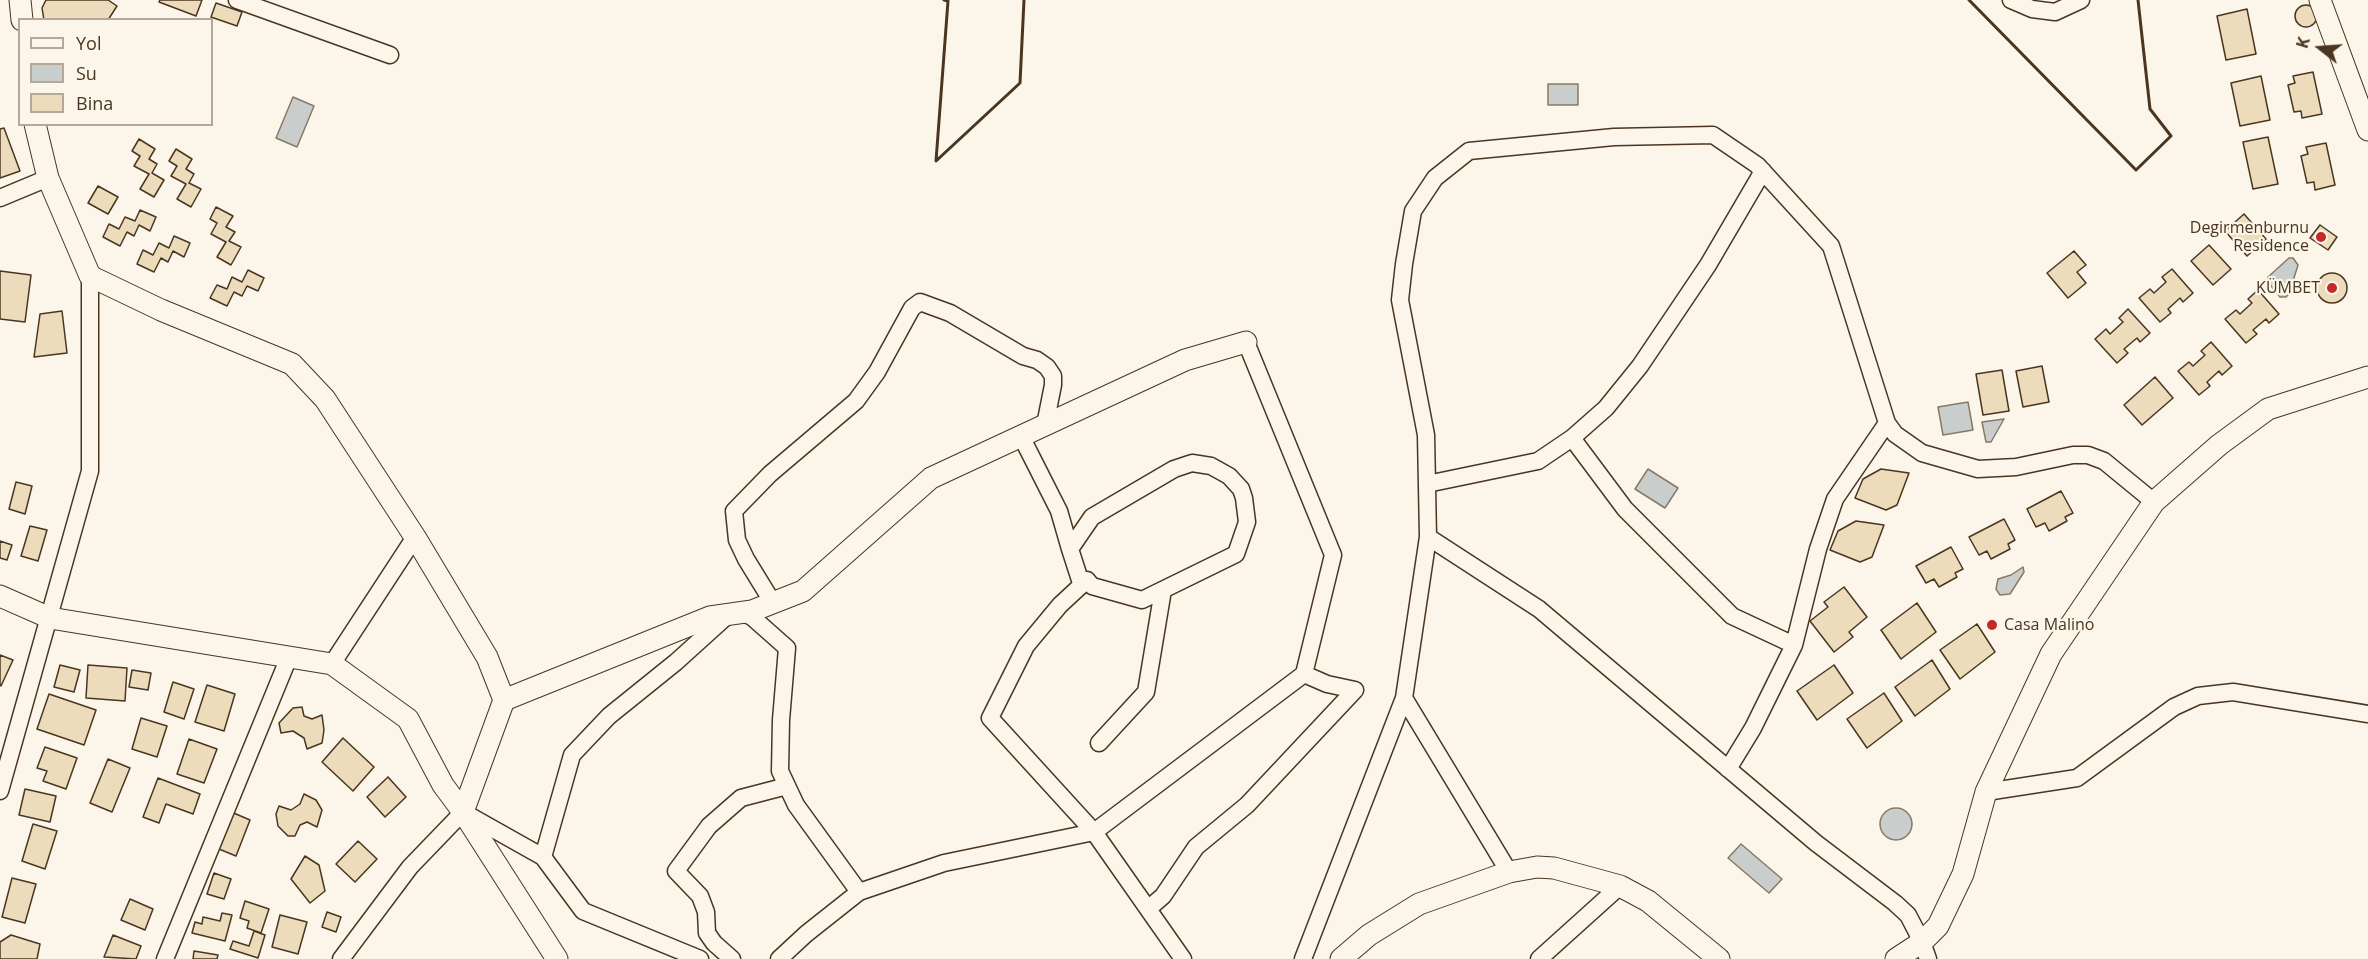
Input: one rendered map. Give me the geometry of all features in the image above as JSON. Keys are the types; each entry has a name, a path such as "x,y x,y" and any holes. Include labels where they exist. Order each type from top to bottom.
{"street":[{"path":"20,0 22,18"},
{"path":"237,0 390,55"},
{"path":"2011,0 2031,9 2055,12 2081,0"},
{"path":"2320,0 2368,129"},
{"path":"0,790 90,471 90,276 48,178 35,126"},
{"path":"1303,959 1404,698 1428,537 1426,435 1400,300 1413,211 1435,178 1469,151 1624,136 1713,135 1763,171 1831,246 1887,423 1895,434 1922,453 1978,469 2016,467 2073,455 2088,455 2104,461 2154,502"},
{"path":"1427,484 1538,461 1572,438 1606,408 1640,366 1708,265 1763,171"},
{"path":"0,198 48,178"},
{"path":"90,276 161,310 292,364 325,399 415,537 487,657 504,700 464,812 410,867 341,959"},
{"path":"773,603 737,540 734,511 770,474 856,401 877,372 912,308 920,302 950,313 1023,356 1037,360 1047,367 1053,376 1053,385 1045,425"},
{"path":"504,700 710,617 736,614 803,591 931,478 1185,360 1246,342 1333,555 1304,674 1094,832 944,863 859,892 778,959"},
{"path":"1896,959 1925,950 1963,874 1986,792 2051,654 2154,502 2219,445 2268,409 2368,376"},
{"path":"1728,769 1753,728 1794,645 1818,549 1835,500 1887,423"},
{"path":"1021,436 1059,511 1070,549 1080,580 1087,580 1092,585 1142,600 1236,554 1247,522 1241,489 1230,476 1211,466 1192,463 1174,469 1092,517 1070,549"},
{"path":"1572,438 1625,510 1732,616 1794,645"},
{"path":"332,664 415,537"},
{"path":"1428,537 1539,609 1816,843 1895,903 1908,915 1925,950"},
{"path":"1087,580 1060,605 1026,646 990,718 1094,832 1183,959"},
{"path":"1099,743 1146,692 1163,590"},
{"path":"0,596 50,618 332,664 408,719 443,784 464,812 557,959"},
{"path":"543,857 572,755 609,716 736,614 752,617 787,648 781,720 780,771 796,805 859,892"},
{"path":"165,959 289,657"},
{"path":"1148,909 1163,896 1196,847 1247,805 1355,690 1327,684 1304,674"},
{"path":"1986,792 2077,778 2174,707 2198,696 2233,692 2368,714"},
{"path":"1404,698 1509,872"},
{"path":"732,959 714,943 707,933 706,912 700,896 676,871 709,826 741,798 787,786"},
{"path":"464,812 543,857 584,911 700,959"},
{"path":"1341,959 1369,935 1419,904 1509,872 1537,867 1554,868 1620,886 1648,901 1719,959"},
{"path":"1539,959 1620,886"}],"water":[{"path":"1548,84 1578,84 1578,105 1548,105"},
{"path":"293,97 314,106 297,147 276,138"},
{"path":"2289,258 2293,258 2298,265 2289,294 2286,297 2280,297 2268,282 2268,277"},
{"path":"1968,402 1973,430 1943,435 1938,407"},
{"path":"2004,419 1991,442 1986,442 1982,422"},
{"path":"1648,469 1678,488 1665,508 1635,489"},
{"path":"2023,567 2024,572 2010,594 2000,595 1996,589 1998,579 2011,575"},
{"path":"1896,808 1907,813 1912,824 1907,835 1896,840 1885,835 1880,824 1885,813"},
{"path":"1741,844 1782,879 1769,893 1728,858"}],"building":[{"path":"46,0 108,0 117,6 109,18 44,18 42,8"},
{"path":"160,0 202,0 196,16 159,2"},
{"path":"216,3 242,12 237,26 211,17"},
{"path":"2306,5 2314,8 2317,16 2314,24 2306,27 2298,24 2295,16 2298,8"},
{"path":"2247,9 2256,54 2226,60 2217,16"},
{"path":"2313,72 2322,114 2302,118 2301,111 2294,112 2288,85 2295,83 2293,76"},
{"path":"2261,76 2270,120 2240,126 2231,83"},
{"path":"4,128 20,171 0,178 0,129"},
{"path":"2268,137 2278,184 2253,189 2243,142"},
{"path":"139,139 155,149 149,159 157,164 152,173 164,180 154,197 140,189 149,174 134,166 140,156 132,151"},
{"path":"2326,143 2335,185 2315,190 2314,182 2307,183 2301,156 2308,154 2306,147"},
{"path":"176,149 192,159 186,169 194,174 189,183 201,189 191,207 177,199 186,184 171,176 177,166 169,161"},
{"path":"98,186 118,197 108,214 88,203"},
{"path":"216,207 233,216 226,227 235,232 229,241 241,247 231,265 217,257 226,242 211,234 217,223 210,219"},
{"path":"140,210 156,217 150,231 139,225 134,236 127,232 120,246 103,237 109,224 119,229 125,217 135,221"},
{"path":"2244,214 2266,239 2247,256 2225,231"},
{"path":"2320,225 2337,237 2328,250 2310,238"},
{"path":"174,236 190,243 184,257 173,251 168,262 161,258 154,272 137,264 143,250 153,255 159,243 169,248"},
{"path":"2209,245 2231,269 2213,285 2191,261"},
{"path":"2074,251 2086,265 2077,272 2086,283 2068,298 2047,273"},
{"path":"2172,269 2193,293 2183,302 2180,298 2168,309 2171,313 2160,322 2139,298 2150,289 2154,293 2166,282 2162,277"},
{"path":"248,270 264,278 258,291 247,286 242,296 234,292 227,306 210,298 217,285 227,289 232,277 242,282"},
{"path":"0,271 31,275 25,322 0,319"},
{"name":"KÜMBET","path":"2332,273 2343,277 2347,288 2343,299 2332,303 2321,299 2317,288 2321,277"},
{"path":"2258,290 2279,314 2269,323 2266,319 2253,330 2257,334 2246,343 2225,319 2236,310 2240,314 2252,303 2248,299"},
{"path":"2128,309 2150,333 2140,342 2137,338 2124,349 2128,353 2117,363 2095,339 2106,329 2110,334 2123,322 2119,318"},
{"path":"62,311 67,353 34,357 40,314"},
{"path":"2211,342 2232,366 2222,375 2219,371 2207,382 2210,386 2199,395 2178,371 2189,362 2193,366 2205,355 2201,351"},
{"path":"2042,366 2049,402 2023,407 2016,371"},
{"path":"2002,370 2009,411 1983,415 1976,374"},
{"path":"2155,377 2173,398 2142,425 2124,405"},
{"path":"1881,469 1909,473 1897,505 1886,510 1855,498 1863,479"},
{"path":"16,482 32,486 25,514 9,509"},
{"path":"2061,491 2073,513 2065,517 2067,521 2049,531 2045,523 2036,527 2027,509"},
{"path":"2004,519 2015,540 2008,544 2010,549 1991,559 1987,551 1979,555 1969,537"},
{"path":"1856,521 1884,525 1872,557 1860,562 1830,550 1838,531"},
{"path":"30,526 47,530 38,561 21,556"},
{"path":"0,541 12,545 7,560 0,558"},
{"path":"1951,547 1963,569 1955,573 1957,577 1939,587 1934,579 1926,583 1916,566"},
{"path":"1844,587 1867,617 1849,632 1853,637 1834,652 1810,621 1828,607 1824,602"},
{"path":"1917,603 1936,632 1901,659 1881,630"},
{"path":"1977,624 1995,652 1960,679 1940,650"},
{"path":"0,655 13,660 1,686 0,685"},
{"path":"1932,660 1950,689 1915,716 1895,687"},
{"path":"60,665 80,670 74,692 54,687"},
{"path":"88,665 127,668 125,701 86,698"},
{"path":"1834,665 1853,693 1817,720 1797,691"},
{"path":"132,670 151,673 148,690 129,687"},
{"path":"173,682 194,689 184,719 164,712"},
{"path":"207,685 235,694 224,731 195,722"},
{"path":"1884,693 1902,721 1867,748 1847,719"},
{"path":"49,694 96,710 84,745 37,729"},
{"path":"302,707 304,716 312,719 322,715 324,730 322,743 307,749 304,738 293,731 281,733 279,723 293,708"},
{"path":"141,718 167,726 157,757 132,749"},
{"path":"343,738 374,767 353,791 322,762"},
{"path":"189,739 217,749 204,783 177,774"},
{"path":"45,747 77,758 66,789 43,781 47,771 37,768"},
{"path":"108,759 130,768 112,812 90,803"},
{"path":"388,777 406,797 385,817 367,797"},
{"path":"158,778 200,794 193,814 166,804 159,823 143,817"},
{"path":"25,789 56,796 50,822 19,815"},
{"path":"304,794 316,800 322,810 317,827 307,822 300,825 295,836 288,836 278,826 276,814 279,806 291,810 300,804"},
{"path":"229,811 250,820 236,856 214,847"},
{"path":"33,824 57,831 45,869 22,861"},
{"path":"358,841 377,859 355,882 336,864"},
{"path":"305,856 319,865 325,891 310,903 291,879"},
{"path":"214,873 231,879 224,899 207,894"},
{"path":"12,878 36,884 25,923 2,917"},
{"path":"130,899 153,909 145,930 121,920"},
{"path":"245,901 269,909 261,933 247,928 249,921 240,918"},
{"path":"327,912 341,917 336,932 322,927"},
{"path":"222,913 232,915 225,941 192,933 195,922 202,924 203,917 220,921"},
{"path":"280,915 307,922 298,954 272,947"},
{"path":"254,931 265,935 258,958 230,949 233,941 249,946"},
{"path":"11,935 40,944 37,959 0,959 0,942"},
{"path":"113,935 141,946 136,959 104,957"},
{"path":"194,951 218,955 217,959 193,959"}],"wall":[{"path":"944,0 948,1 936,161 1020,83 1024,0"},
{"path":"1969,0 2136,170 2171,136 2150,109 2138,0"}],"place":[{"name":"Degirmenburnu Residence","path":"2321,237"},
{"name":"KÜMBET","path":"2332,288"},
{"name":"Casa Malino","path":"1992,625"}]}
